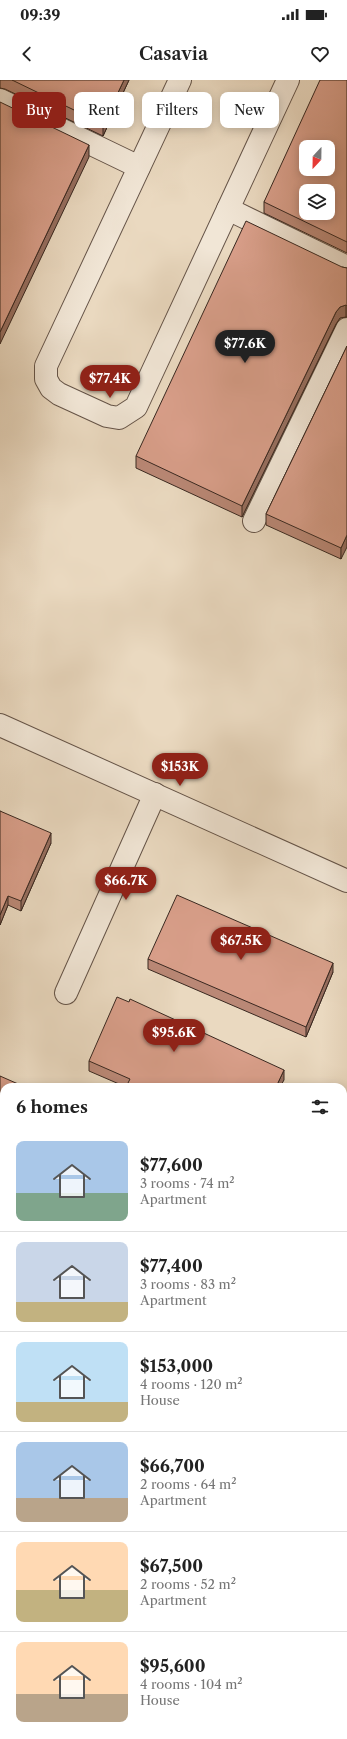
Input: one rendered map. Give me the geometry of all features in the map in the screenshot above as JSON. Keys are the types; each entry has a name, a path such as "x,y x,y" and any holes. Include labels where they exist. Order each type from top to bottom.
{"street":[{"path":"180,80 46,366 46,379 51,388 59,394 107,416 119,418 136,407 288,80"},
{"path":"0,100 139,167"},
{"path":"228,209 347,267"},
{"path":"254,521 347,329"},
{"path":"0,725 347,881"},
{"path":"66,993 155,794"}],"building":[{"path":"12,80 124,80 118,92 74,92 74,110 66,106 66,92 37,92"},
{"path":"320,80 347,80 347,242 301,220 335,220 335,184 299,184 299,219 264,202"},
{"path":"0,102 12,108 12,128 54,128 89,145 0,332"},
{"path":"246,221 342,267 347,268 347,306 340,307 336,312 242,506 136,456"},
{"path":"347,346 347,535 341,548 266,514"},
{"path":"0,811 51,833 21,901 8,896 0,915"},
{"path":"177,895 333,963 306,1027 148,959"},
{"path":"117,997 129,1002 130,999 284,1070 278,1083 128,1083 130,1079 89,1061"},
{"path":"0,1076 16,1083 0,1083"}]}
